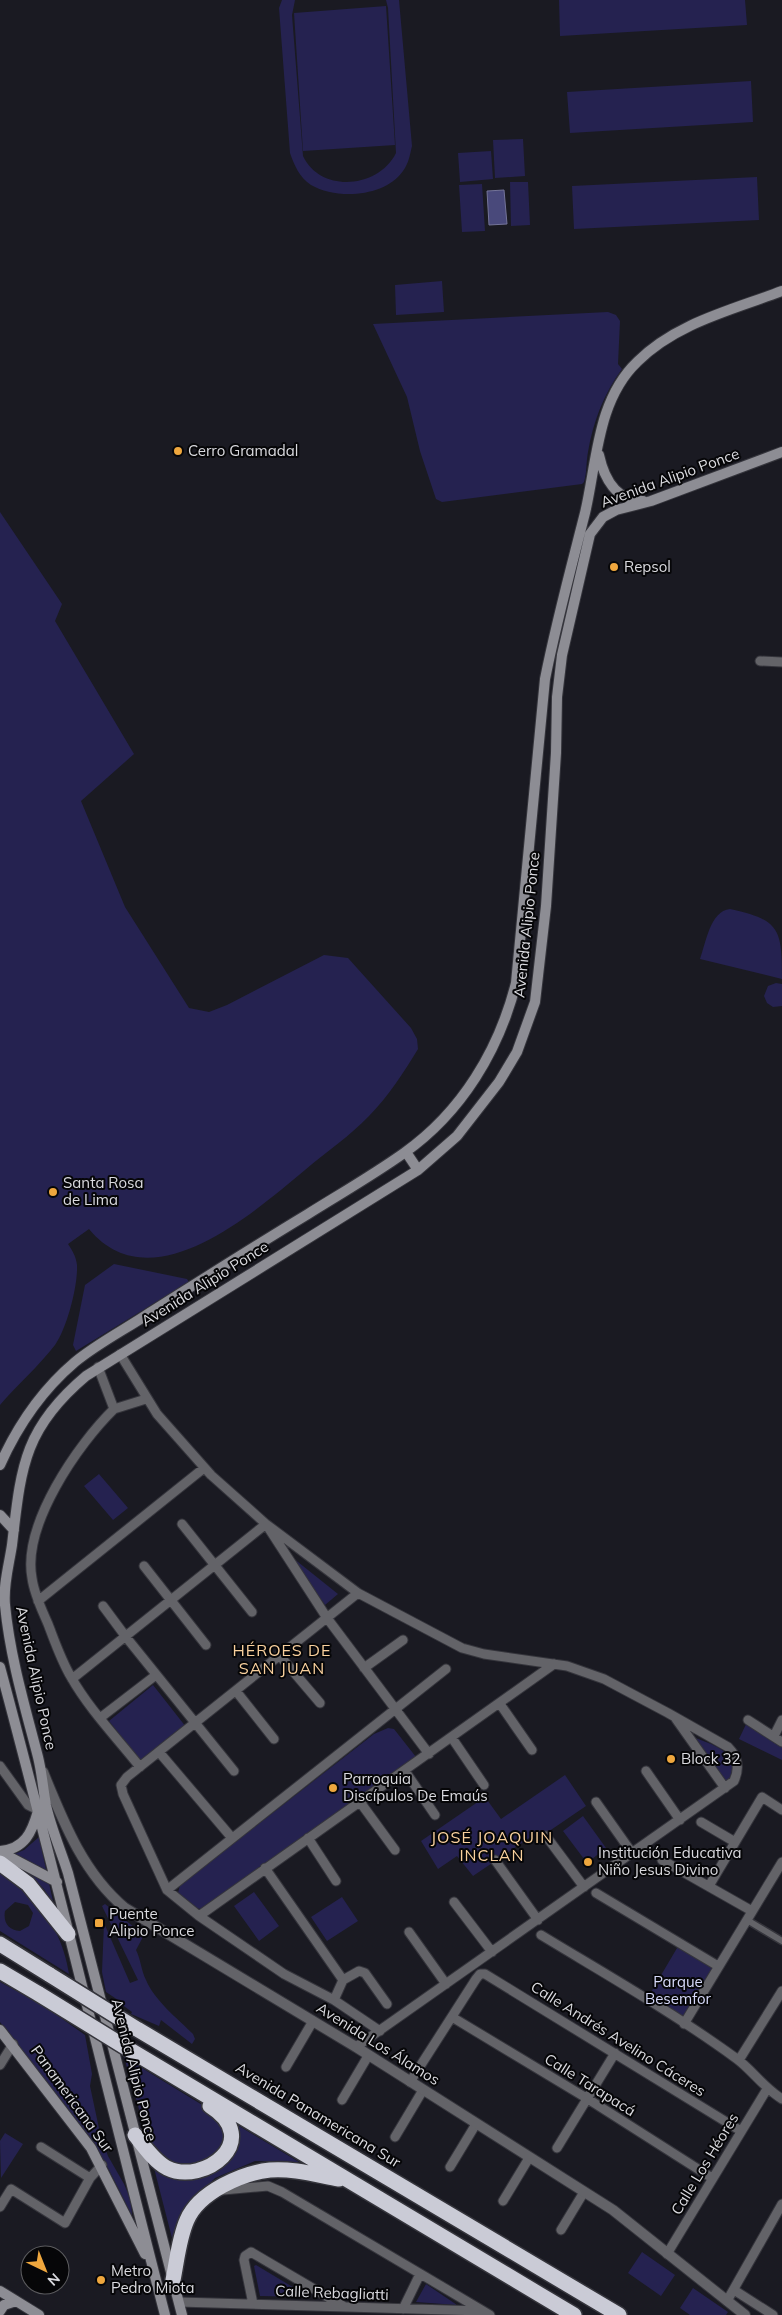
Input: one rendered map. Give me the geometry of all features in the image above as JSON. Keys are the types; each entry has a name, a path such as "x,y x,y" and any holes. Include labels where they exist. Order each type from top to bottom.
{"highway":[{"path":"0,1863 28,1884 68,1934"},
{"name":"Avenida Panamericana Sur","path":"0,1944 137,2029 618,2315"},
{"path":"0,1971 574,2315"},
{"path":"135,2135 158,2161 176,2172 198,2170 221,2157 229,2149 233,2137 228,2121 224,2116 189,2093 182,2080"},
{"path":"173,2280 179,2245 188,2218 211,2191 250,2174 272,2170 304,2172 348,2180"}],"main road":[{"name":"Avenida Alipio Ponce","path":"0,1466 13,1438 28,1414 48,1389 76,1361 406,1152 435,1127 457,1104 473,1081 497,1041 509,1010 517,975 545,679 589,496 597,449 614,393 624,376 637,361 668,337 686,327 782,291"},
{"path":"597,449 603,474 617,491 637,501 651,500"},
{"name":"Avenida Alipio Ponce","path":"182,2315 68,1873 46,1806 40,1764 21,1693 5,1603 18,1490 24,1463 36,1433 50,1412 67,1392 98,1367 418,1170 457,1136 483,1105 517,1052 527,1029 540,973 551,848 557,697 562,655 590,534 595,524 616,510 651,500 782,452"},
{"path":"406,1152 418,1170"},
{"path":"0,1515 14,1530"},
{"name":"Avenida Alipio Ponce","path":"0,1667 38,1810 165,2315"},
{"path":"0,1852 16,1848 27,1839 32,1831 38,1810"},
{"path":"0,1852 56,1882"},
{"name":"Panamericana Sur","path":"0,2030 13,2044 92,2148 154,2271"},
{"path":"0,2291 39,2315"},
{"path":"0,2311 4,2305 16,2301"}],"street":[{"path":"760,661 782,662"},
{"path":"120,1354 146,1399 204,1468 266,1524 358,1593 462,1648 484,1654 567,1666 604,1679 674,1716 734,1753 738,1771 734,1781 356,2048"},
{"path":"98,1367 114,1409"},
{"path":"140,1767 100,1718 72,1679 38,1601 31,1577 31,1568 34,1544 49,1497 61,1477 98,1425 114,1409 146,1399"},
{"path":"38,1601 204,1468"},
{"path":"182,1524 252,1612"},
{"path":"72,1679 266,1524"},
{"path":"266,1524 327,1618 429,1754"},
{"path":"144,1566 206,1645"},
{"path":"358,1593 123,1780 121,1784 123,1794 167,1890 199,1916 284,1974 334,2000 380,2031"},
{"path":"104,1606 194,1724 234,1771"},
{"path":"364,1668 403,1640"},
{"path":"280,1656 320,1703"},
{"path":"199,1916 554,1664"},
{"path":"167,1890 446,1669"},
{"path":"100,1718 156,1675"},
{"path":"236,1691 274,1739"},
{"path":"500,1704 532,1750"},
{"path":"674,1716 725,1788"},
{"path":"748,1720 782,1742"},
{"path":"774,1736 782,1720"},
{"path":"452,1738 484,1785"},
{"path":"159,1752 232,1838"},
{"name":"Avenida Los Álamos","path":"40,1764 62,1818 95,1878 110,1895 150,1925 313,2021 613,2210 745,2315"},
{"path":"0,1766 28,1805 38,1810"},
{"path":"405,1770 435,1814"},
{"path":"646,1771 680,1820"},
{"path":"709,1886 762,1797 782,1810"},
{"path":"360,1802 394,1850"},
{"path":"596,1802 632,1853"},
{"path":"701,1822 735,1842"},
{"path":"546,1836 584,1887"},
{"path":"308,1838 336,1881"},
{"path":"495,1860 538,1920"},
{"path":"662,1860 752,1911"},
{"path":"684,2024 782,1862"},
{"path":"265,1868 343,1980"},
{"path":"596,1892 718,1966"},
{"path":"454,1902 492,1952"},
{"path":"746,1920 782,1941"},
{"path":"409,1932 446,1984"},
{"path":"541,1935 739,2060 766,2089 782,2099"},
{"path":"334,2000 343,1980 356,1971 362,1971 387,2004"},
{"name":"Calle Andrés Avelino Cáceres","path":"452,2017 480,1974 486,1974 741,2131"},
{"path":"739,2060 782,1991"},
{"path":"410,2082 452,2017"},
{"name":"Calle Tarapacá","path":"452,2017 588,2099 712,2178"},
{"path":"286,2067 313,2021"},
{"path":"0,2065 13,2044"},
{"path":"557,2148 616,2053"},
{"path":"342,2100 368,2056"},
{"name":"Calle Los Héores","path":"668,2254 766,2089"},
{"path":"396,2137 423,2090"},
{"path":"450,2167 476,2124"},
{"path":"41,2147 90,2178"},
{"path":"503,2201 529,2158"},
{"path":"0,2207 11,2189 65,2223 90,2178 102,2165"},
{"path":"211,2191 268,2186 282,2192 487,2313"},
{"path":"560,2230 584,2192"},
{"path":"727,2301 782,2204"},
{"path":"253,2304 244,2260 246,2254 251,2252 345,2307"},
{"path":"403,2309 420,2274"},
{"path":"734,2290 773,2315"},
{"name":"Calle Rebagliatti","path":"178,2302 345,2307 382,2312 403,2309 487,2313"}],"green space":[{"path":"282,0 295,0 292,15 303,156 311,168 323,176 336,181 350,182 377,174 388,165 396,153 386,0 399,0 412,146 408,162 403,171 395,180 385,186 373,191 347,194 322,190 304,179 293,162 290,153 279,8"},
{"path":"559,0 745,0 747,25 560,36"},
{"path":"386,6 395,145 303,151 294,13"},
{"path":"751,81 753,122 570,133 567,92"},
{"path":"523,139 525,176 495,178 493,140"},
{"path":"491,151 493,179 460,182 458,153"},
{"path":"757,177 759,220 574,229 572,186"},
{"path":"510,182 528,182 530,225 511,226"},
{"path":"482,184 485,231 462,232 459,185"},
{"path":"442,281 444,312 396,315 395,285"},
{"path":"608,312 616,315 620,321 618,364 622,369 610,388 596,419 587,456 584,482 582,484 442,502 436,499 420,451 407,397 373,324"},
{"path":"0,512 62,604 55,621 134,754 81,801 125,907 189,1008 209,1012 227,1005 324,955 348,958 411,1028 417,1039 418,1049 383,1101 354,1130 258,1208 201,1244 171,1255 142,1257 114,1250 89,1229 68,1244 76,1259 77,1274 71,1306 64,1328 55,1345 0,1405"},
{"path":"730,909 759,918 775,929 781,949 782,979 700,959 713,921 723,911"},
{"path":"776,983 782,984 782,1006 773,1007 767,1003 764,996 768,986"},
{"path":"114,1264 187,1279 189,1282 76,1351 73,1345 85,1285"},
{"path":"99,1474 128,1508 113,1520 84,1486"},
{"path":"288,1554 338,1594 325,1605"},
{"path":"153,1685 186,1727 142,1763 109,1721"},
{"path":"748,1720 782,1742 782,1760 739,1739"},
{"path":"388,1728 394,1729 416,1757 201,1909 191,1906 180,1896 178,1893 180,1885 374,1734"},
{"path":"695,1738 709,1743 728,1755 734,1768 733,1776 724,1783"},
{"path":"565,1775 586,1806 542,1836 532,1836 473,1876 457,1856 438,1869 421,1841 485,1797 501,1819"},
{"path":"583,1816 606,1848 587,1863 563,1831"},
{"path":"39,1837 54,1906 44,1889 19,1866 12,1855 24,1850"},
{"path":"0,1872 25,1890 50,1920 64,1952 69,1974 0,1931","holes":["15,1902 28,1905 33,1913 29,1926 20,1931 9,1927 5,1919 5,1911"]},
{"path":"254,1892 279,1926 259,1941 234,1906"},
{"path":"342,1897 358,1921 327,1941 311,1917"},
{"path":"105,1904 144,1935 136,1950 144,1976 155,1995 193,2034 195,2039 192,2044 161,2020 159,2026 131,2014 132,2012 121,2002 106,1992 102,1972 104,1923 130,1983 138,1980 102,1906"},
{"name":"Parque Besemfor","path":"680,1943 718,1966 684,2024 647,1999"},
{"path":"0,1982 44,2006 85,2035 92,2074 90,2086 100,2133 108,2156 131,2200 132,2216 109,2170 89,2138 0,2022"},
{"path":"124,2057 217,2114 227,2136 214,2156 198,2164 190,2165 174,2163 151,2151"},
{"path":"239,2126 299,2162 255,2161 215,2178 185,2209 172,2238 154,2168 174,2176 236,2144"},
{"path":"5,2133 23,2144 1,2178 0,2141"},
{"path":"642,2252 675,2275 661,2296 628,2273"},
{"path":"256,2265 308,2297 260,2296 254,2266"},
{"path":"426,2284 457,2305 416,2302"},
{"path":"693,2288 728,2312 726,2315 690,2315 680,2308"}],"shaded area":[{"path":"504,190 507,224 489,225 487,191"}],"place":[{"name":"Cerro Gramadal","path":"178,451"},
{"name":"Repsol","path":"614,567"},
{"name":"Santa Rosa de Lima","path":"53,1192"},
{"name":"Block 32","path":"671,1759"},
{"name":"Parroquia Discípulos De Emaús","path":"333,1788"},
{"name":"Institución Educativa Niño Jesus Divino","path":"588,1862"},
{"name":"Puente Alipio Ponce","path":"99,1923"},
{"name":"Metro Pedro Miota","path":"101,2280"}],"district":[{"name":"HÉROES DE SAN JUAN","path":"282,1659"},
{"name":"JOSÉ JOAQUIN INCLAN","path":"492,1846"}]}
